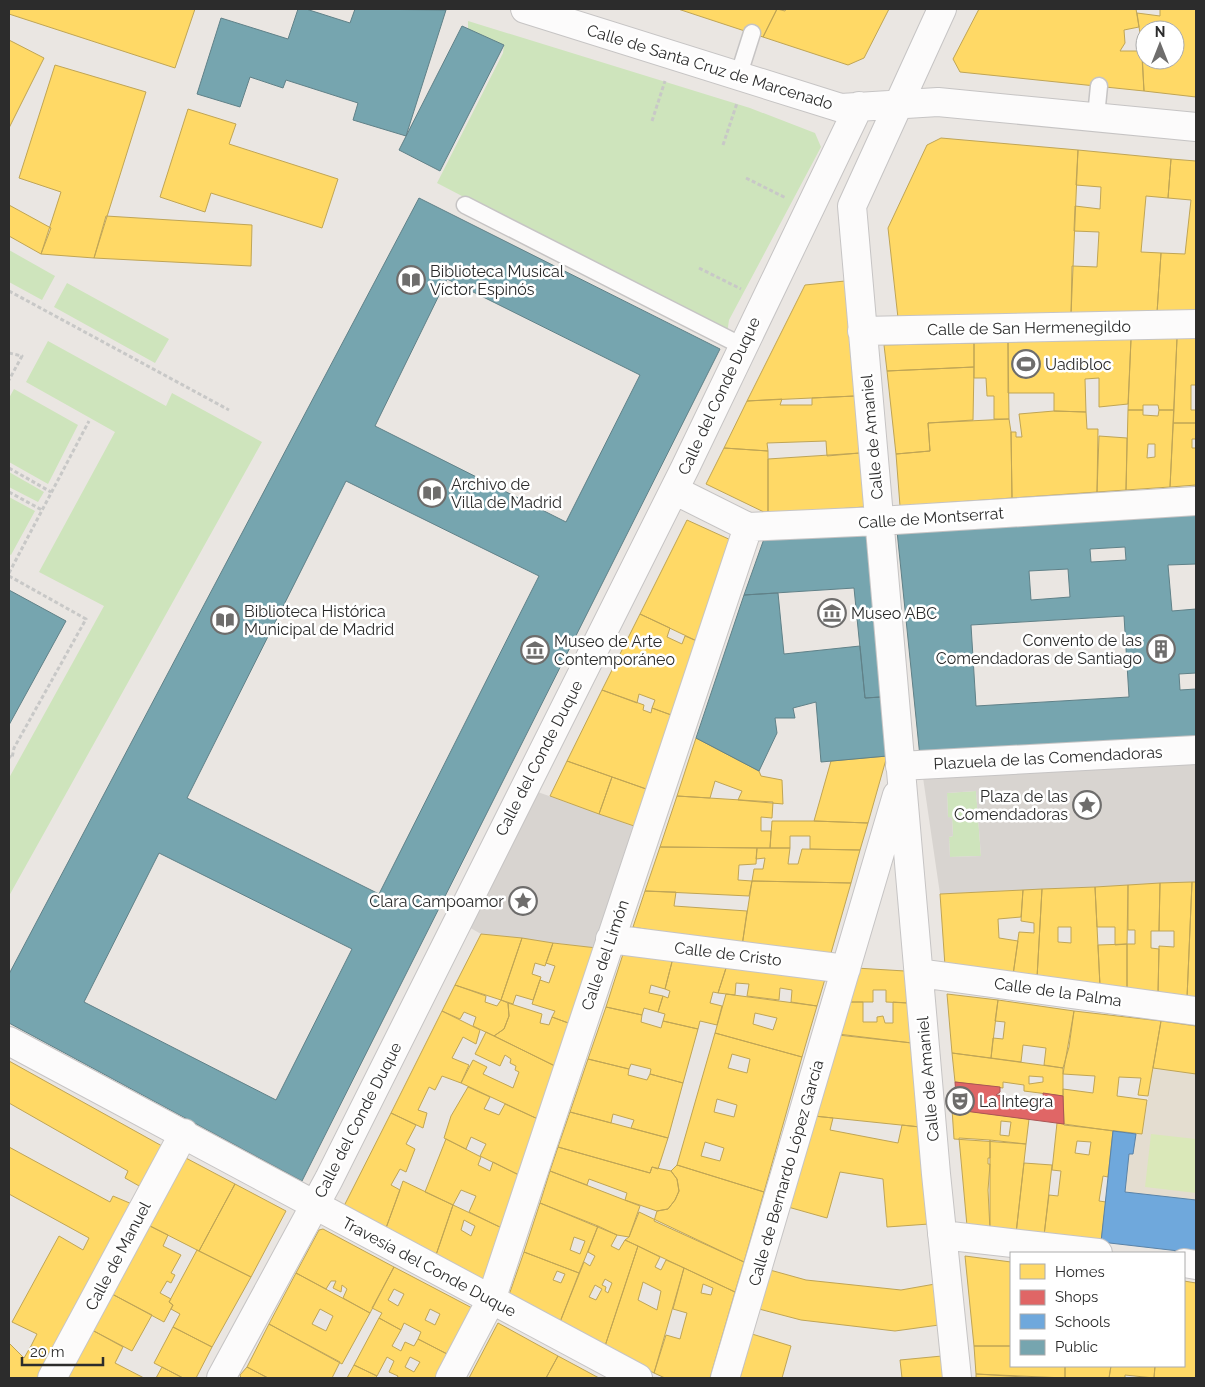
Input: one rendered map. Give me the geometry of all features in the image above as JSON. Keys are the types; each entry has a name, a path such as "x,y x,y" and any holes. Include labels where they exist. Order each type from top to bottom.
{"street":[{"name":"Calle de Santa Cruz de Marcenado","path":"525,9 841,108 938,102 1196,127"},
{"path":"900,105 914,69 942,9"},
{"name":"Calle de Amaniel","path":"900,105 852,206 942,1235 957,1378"},
{"name":"Calle del Conde Duque","path":"222,1378 315,1205 674,490 742,346 798,205 859,106"},
{"path":"798,205 837,214 853,224"},
{"name":"Calle de San Hermenegildo","path":"862,331 1196,324"},
{"name":"Calle de Montserrat","path":"674,490 748,527 879,521 1196,501"},
{"name":"Calle del Limón","path":"450,1378 491,1300 748,527"},
{"name":"Plazuela de las Comendadoras","path":"901,773 1196,750"},
{"name":"Calle de Amaniel","path":"846,969 901,773"},
{"name":"Calle de Cristo","path":"610,939 846,969"},
{"name":"Calle de Bernardo López García","path":"725,1378 846,969"},
{"name":"Calle de la Palma","path":"919,973 1196,1011"},
{"name":"Travesía del Conde Duque","path":"9,1041 638,1378"},
{"name":"Calle de Manuel","path":"52,1378 184,1134"},
{"path":"942,1235 1089,1252"}],"lane":[{"path":"738,77 752,33"},
{"path":"1096,116 1099,86"},
{"path":"465,205 742,346"}],"path":[{"path":"652,121 664,84"},
{"path":"723,146 736,107"},
{"path":"746,178 798,205"},
{"path":"699,268 742,289"},
{"path":"9,290 229,410"},
{"path":"9,353 22,356 9,380"},
{"path":"9,756 12,758 14,748 86,619 9,574 88,421"},
{"path":"9,468 51,492"},
{"path":"9,492 42,510"}],"shaded area":[{"name":"Plaza de las Comendadoras","path":"1196,739 1196,882 940,894 920,757","holes":["976,791 981,856 950,857 949,837 953,836 952,818 948,817 947,793"]},
{"path":"535,791 647,831 597,948 481,934 467,926"},
{"path":"1161,1021 1196,1026 1196,1253 1101,1242 1113,1131 1142,1134"}],"green space":[{"path":"468,21 750,108 815,133 821,147 729,320 727,334 437,183 503,53 504,45 468,29"},
{"path":"9,250 55,276 42,300 9,282"},
{"path":"67,283 169,339 155,363 54,307"},
{"path":"48,341 166,406 172,393 262,442 9,896 9,778 104,606 39,572 115,432 26,382"},
{"path":"14,389 78,425 48,484 9,462 9,398"},
{"path":"9,472 44,492 38,502 9,487"},
{"path":"9,497 35,511 11,555 9,554"},
{"path":"976,791 981,856 950,857 949,837 953,836 952,818 948,818 947,793"},
{"path":"1151,1134 1196,1139 1196,1193 1145,1187"}],"building: Homes":[{"path":"10,9 195,9 175,68 9,14"},
{"path":"678,9 777,9 763,37"},
{"path":"777,9 785,11 786,9 889,9 864,58 848,65 763,37"},
{"path":"979,9 1136,9 1138,20 1135,20 1135,28 1124,30 1125,43 1120,51 1135,51 1135,70 1143,70 1144,91 960,72 953,59"},
{"path":"1160,9 1196,9 1196,97 1144,91 1143,70 1185,70 1185,20 1138,20 1137,13 1160,16"},
{"path":"9,40 44,58 9,128"},
{"path":"55,65 146,92 94,258 41,254 61,192 19,178"},
{"path":"188,109 236,124 229,144 338,179 322,228 211,193 205,212 160,197"},
{"path":"941,138 1078,150 1071,315 898,318 888,228 927,145"},
{"path":"1078,150 1171,159 1168,198 1146,196 1141,252 1161,253 1157,313 1071,315 1072,266 1097,267 1099,232 1074,231 1075,206 1100,209 1101,187 1076,185"},
{"path":"1171,159 1196,161 1196,313 1157,313 1161,253 1185,254 1191,200 1168,198"},
{"path":"9,205 51,228 41,254 9,236"},
{"path":"106,216 252,225 251,266 94,258"},
{"path":"845,281 855,396 747,401 805,285"},
{"path":"1177,338 1196,338 1196,385 1191,385 1191,410 1196,410 1196,423 1173,423"},
{"path":"1177,338 1174,410 1159,410 1158,405 1143,405 1143,410 1128,410 1131,339"},
{"path":"1131,339 1128,404 1099,407 1099,378 1085,379 1086,412 1054,411 1054,393 1008,393 1008,342"},
{"path":"1008,342 1009,419 994,419 994,396 987,396 986,378 974,378 974,343"},
{"path":"974,343 974,367 887,371 884,345"},
{"path":"974,367 973,420 928,423 930,451 896,454 887,371"},
{"path":"855,396 860,453 827,456 826,441 767,443 768,451 724,448 747,401 782,399 780,405 812,405 812,398"},
{"path":"1128,410 1143,410 1143,415 1158,416 1159,410 1174,410 1170,487 1126,490","holes":["1148,444 1155,444 1155,457 1147,458"]},
{"path":"1054,411 1086,412 1087,429 1098,429 1097,492 1012,498 1011,432 1016,432 1016,437 1022,437 1019,414"},
{"path":"1009,419 1011,432 1012,498 900,506 896,454 930,451 928,423"},
{"path":"1173,423 1196,423 1196,439 1192,439 1192,448 1196,448 1196,485 1170,487"},
{"path":"1099,436 1127,438 1126,490 1097,492"},
{"path":"724,448 768,451 768,514 706,484"},
{"path":"860,453 864,507 768,514 768,459"},
{"path":"687,520 733,541 699,642 640,614"},
{"path":"640,614 670,628 667,637 682,644 685,636 699,642 674,716 652,708 655,700 639,694 637,703 602,690"},
{"path":"602,690 644,705 643,710 651,713 652,708 674,716 649,790 567,761"},
{"path":"696,738 759,771 761,776 782,780 783,804 738,800 742,791 715,781 710,798 677,796"},
{"path":"887,756 868,823 814,821 831,761"},
{"path":"567,761 612,777 599,814 550,796"},
{"path":"612,777 649,790 637,827 599,814"},
{"path":"677,796 773,802 772,818 761,817 761,831 771,831 770,848 660,847"},
{"path":"772,821 868,823 860,850 810,849 810,836 790,836 790,848 770,848"},
{"path":"660,847 757,848 756,864 739,865 738,880 752,881 749,896 645,891"},
{"path":"757,848 790,848 788,864 798,864 802,849 860,850 851,883 752,881 754,869 763,869 765,858 756,859"},
{"path":"752,881 851,883 831,953 742,946"},
{"path":"1192,882 1187,998 1158,994 1159,946 1174,947 1174,931 1159,931 1160,883"},
{"path":"1192,882 1196,882 1196,999 1187,998"},
{"path":"1160,883 1159,931 1151,931 1151,948 1159,949 1158,994 1127,990 1127,944 1135,944 1135,930 1128,930 1128,885"},
{"path":"1128,885 1127,944 1115,945 1115,927 1097,927 1095,887"},
{"path":"1095,887 1100,986 1037,978 1042,889","holes":["1058,927 1071,927 1071,943 1058,942"]},
{"path":"1042,889 1037,978 1013,975 1019,932 1034,933 1034,923 1021,921 1023,890"},
{"path":"1023,890 1021,917 998,919 999,938 1018,941 1013,975 945,966 940,894"},
{"path":"645,891 676,892 674,906 747,911 742,946 633,927"},
{"path":"481,934 522,938 501,1000 455,985"},
{"path":"522,938 553,943 545,966 535,963 532,974 541,977 533,1000 516,995 513,1004 501,1000"},
{"path":"553,943 597,948 571,1024 552,1017 555,1011 532,1004 540,980 549,983 555,966 546,963"},
{"path":"1127,944 1127,990 1100,986 1098,945"},
{"path":"624,951 673,958 665,989 651,985 649,993 663,996 658,1012 644,1008 642,1015 606,1007"},
{"path":"673,958 727,965 718,993 713,992 710,1003 722,1006 717,1025 700,1021 698,1029 663,1021 665,1014 658,1012 663,996 668,998 670,991 665,989"},
{"path":"727,965 825,979 817,1006 791,1002 792,990 780,988 779,1000 747,996 749,984 736,983 735,995 718,993"},
{"path":"856,968 905,971 908,1003 886,1002 886,990 873,990 873,1002 847,1002"},
{"path":"455,985 486,996 485,1002 497,1006 501,1000 508,1003 509,1016 504,1029 494,1036 473,1026 476,1017 464,1012 460,1019 442,1011"},
{"path":"726,994 817,1006 802,1057 715,1033","holes":["755,1013 777,1018 773,1030 753,1024"]},
{"path":"947,994 998,1000 991,1058 952,1053"},
{"path":"998,1000 1074,1011 1069,1047 1063,1068 1044,1065 1046,1048 1023,1045 1021,1062 991,1058 993,1038 1003,1039 1005,1022 995,1021"},
{"path":"847,1002 863,1002 863,1022 877,1022 877,1017 883,1016 885,1023 893,1023 893,1002 908,1003 912,1043 838,1034"},
{"path":"508,1003 542,1014 540,1023 549,1025 552,1017 571,1024 557,1067 494,1036 504,1029 509,1016"},
{"path":"606,1007 642,1015 641,1022 661,1028 663,1021 698,1029 683,1083 650,1074 651,1069 631,1064 629,1069 588,1059"},
{"path":"442,1011 480,1030 476,1044 463,1037 452,1058 469,1065 461,1083 442,1076 435,1090 429,1087 418,1110 427,1113 423,1128 391,1113"},
{"path":"1074,1011 1161,1021 1148,1096 1138,1095 1141,1078 1119,1077 1117,1096 1147,1100 1142,1134 1064,1125 1063,1089 1093,1093 1095,1076 1063,1074"},
{"path":"1161,1021 1196,1026 1196,1074 1153,1068"},
{"path":"486,1032 557,1067 540,1120 461,1083 473,1060 487,1067 483,1074 513,1088 519,1072 515,1070 516,1066 510,1063 511,1059 505,1055 500,1066 475,1054"},
{"path":"715,1033 802,1057 764,1192 677,1165","holes":["732,1054 750,1059 747,1073 728,1068","717,1099 737,1105 734,1117 714,1112","705,1142 724,1148 720,1161 701,1156"]},
{"path":"838,1035 912,1043 920,1127 814,1116"},
{"path":"952,1053 1063,1068 1063,1096 1024,1091 1024,1085 1003,1082 1003,1088 955,1082","holes":["1029,1076 1043,1077 1043,1082 1029,1084"]},
{"path":"588,1059 629,1069 628,1075 647,1080 650,1074 683,1083 668,1138 631,1128 634,1120 613,1114 611,1123 570,1112"},
{"path":"9,1061 162,1146 141,1187 125,1178 128,1171 9,1103"},
{"path":"468,1087 490,1097 484,1109 499,1115 505,1104 540,1120 521,1176 480,1156 486,1144 471,1137 466,1149 444,1138 451,1116"},
{"path":"952,1109 1029,1119 1026,1144 954,1139","holes":["1001,1121 1011,1122 1009,1136 1000,1135"]},
{"path":"570,1112 668,1138 658,1169 652,1167 650,1173 558,1147"},
{"path":"391,1113 416,1125 406,1144 415,1149 406,1172 400,1169 391,1185 400,1190 386,1228 344,1206"},
{"path":"814,1116 833,1118 830,1130 898,1143 902,1125 920,1127 929,1224 887,1227 883,1179 840,1172 827,1218 788,1207"},
{"path":"1057,1123 1113,1131 1108,1177 1103,1176 1099,1201 1106,1202 1101,1242 1044,1235 1049,1195 1058,1196 1061,1171 1052,1170","holes":["1077,1141 1091,1142 1089,1155 1075,1153"]},
{"path":"959,1138 990,1140 988,1190 990,1230 967,1226"},
{"path":"446,1139 481,1157 478,1165 490,1171 493,1162 521,1176 504,1229 469,1212 476,1196 461,1190 453,1205 425,1192"},
{"path":"990,1140 1026,1144 1016,1233 990,1230"},
{"path":"9,1147 110,1202 113,1196 132,1204 50,1356 31,1346 37,1334 12,1322 59,1236 83,1250 89,1238 9,1194"},
{"path":"558,1147 650,1173 652,1167 671,1171 677,1179 679,1191 668,1209 657,1211 625,1200 627,1193 589,1179 587,1185 550,1171"},
{"path":"184,1157 235,1184 199,1251 148,1225"},
{"path":"1024,1163 1052,1165 1044,1236 1016,1234"},
{"path":"677,1165 764,1192 744,1262 654,1221 657,1211 668,1209 679,1191 677,1179 671,1171"},
{"path":"550,1171 640,1206 629,1237 617,1235 540,1203"},
{"path":"403,1181 453,1205 436,1255 386,1228"},
{"path":"235,1184 286,1211 251,1277 199,1251"},
{"path":"540,1203 598,1226 579,1273 524,1252","holes":["574,1237 585,1241 580,1254 570,1250"]},
{"path":"453,1205 504,1229 486,1281 436,1255","holes":["464,1220 475,1226 471,1236 461,1230"]},
{"path":"639,1212 744,1262 735,1292 625,1240 629,1237"},
{"path":"148,1225 168,1235 163,1246 181,1255 171,1273 175,1275 171,1283 167,1281 160,1293 171,1299 169,1302 173,1305 164,1322 112,1294"},
{"path":"598,1226 617,1235 611,1246 619,1250 625,1240 638,1246 605,1346 560,1322 584,1262 590,1266 595,1256 588,1252","holes":["605,1279 612,1283 608,1293 605,1291 606,1287 602,1285","595,1285 602,1289 596,1300 589,1297"]},
{"path":"323,1229 394,1267 370,1313 343,1298 347,1289 342,1285 341,1292 333,1288 336,1281 331,1281 326,1289 296,1273 319,1230"},
{"path":"638,1246 660,1257 655,1267 661,1270 666,1260 684,1268 654,1373 605,1346","holes":["643,1282 661,1291 657,1310 638,1300"]},
{"path":"197,1250 251,1277 212,1347 173,1327 180,1314 171,1309 173,1305 169,1302"},
{"path":"524,1252 579,1273 560,1322 509,1295","holes":["557,1271 565,1274 561,1283 553,1280"]},
{"path":"965,1256 1010,1262 1010,1346 974,1346"},
{"path":"394,1267 476,1310 451,1356 418,1339 421,1332 404,1323 401,1330 379,1318 382,1313 372,1308","holes":["394,1289 404,1294 398,1306 388,1300","430,1309 440,1314 435,1325 425,1320"]},
{"path":"684,1268 735,1292 710,1378 665,1378 654,1373 666,1335 680,1339 687,1313 673,1309","holes":["703,1284 713,1288 711,1295 701,1293"]},
{"path":"770,1270 806,1280 901,1290 935,1284 939,1325 895,1331 801,1320 759,1309"},
{"path":"296,1273 370,1313 342,1364 269,1324","holes":["320,1309 333,1316 326,1331 312,1324"]},
{"path":"1185,1281 1196,1283 1196,1378 1154,1378 1155,1367 1185,1367"},
{"path":"112,1294 152,1315 132,1351 92,1330"},
{"path":"379,1318 401,1330 392,1346 401,1351 405,1342 414,1346 418,1339 451,1356 439,1378 397,1378 398,1376 389,1372 394,1361 387,1357 377,1376 354,1365","holes":["410,1357 420,1362 414,1372 405,1367"]},
{"path":"498,1323 558,1356 546,1378 469,1378"},
{"path":"269,1324 340,1362 332,1378 268,1378 247,1367"},
{"path":"173,1327 212,1347 196,1378 183,1378 154,1363"},
{"path":"92,1330 123,1347 115,1363 144,1378 67,1378"},
{"path":"752,1334 791,1346 782,1378 740,1378"},
{"path":"9,1343 24,1358 31,1346 50,1356 38,1378 9,1378"},
{"path":"974,1346 1010,1346 1010,1367 1065,1367 1065,1378 976,1374"},
{"path":"558,1356 599,1378 546,1378"},
{"path":"942,1356 944,1378 902,1378 900,1360"},
{"path":"354,1365 377,1376 375,1378 347,1378"},
{"path":"162,1367 183,1378 156,1378"},
{"path":"247,1367 268,1378 241,1378 240,1375"},
{"path":"1065,1367 1111,1367 1109,1378 1065,1378"},
{"path":"1111,1367 1155,1367 1154,1378 1125,1375 1125,1378 1109,1378"},
{"path":"976,1374 1040,1378 976,1378"}],"building: Shops":[{"path":"955,1082 1000,1087 1000,1092 996,1095 1044,1101 1043,1093 1063,1096 1064,1124 957,1110"}],"building: Schools":[{"path":"1113,1131 1136,1134 1133,1154 1129,1154 1125,1192 1196,1200 1196,1253 1101,1242"}],"building: Public":[{"path":"298,9 306,9 350,23 355,9 446,10 406,136 353,120 358,103 286,80 283,88 250,77 240,107 197,94 221,18 288,39"},
{"path":"462,26 504,45 440,171 399,150"},
{"path":"419,198 720,349 302,1181 9,1023 9,974","holes":["447,279 640,375 566,522 375,426","346,481 539,576 379,894 187,798","159,853 352,949 276,1100 84,1002"]},
{"name":"Convento de las Comendadoras de Santiago","path":"1196,511 1196,564 1168,565 1172,611 1196,609 1196,673 1179,674 1180,690 1196,689 1196,739 920,757 897,531","holes":["1125,547 1126,560 1091,562 1090,549","1068,569 1070,597 1031,600 1029,571","1124,616 1129,697 976,706 971,625"]},
{"path":"866,530 881,697 865,698 854,588 744,595 765,536"},
{"path":"9,590 66,621 9,725"},
{"path":"778,593 784,654 860,646 865,698 881,697 887,756 821,762 816,702 793,708 795,718 775,718 777,733 759,771 696,738 744,595"}],"place":[{"name":"Biblioteca Musical Víctor Espinós","path":"411,280"},
{"name":"Uadibloc","path":"1026,364"},
{"name":"Archivo de Villa de Madrid","path":"432,493"},
{"name":"Museo ABC","path":"832,613"},
{"name":"Biblioteca Histórica Municipal de Madrid","path":"225,620"},
{"name":"Convento de las Comendadoras de Santiago","path":"1161,649"},
{"name":"Museo de Arte Contemporáneo","path":"535,650"},
{"name":"Plaza de las Comendadoras","path":"1087,805"},
{"name":"Clara Campoamor","path":"523,901"},
{"name":"La Integra","path":"960,1101"}]}
